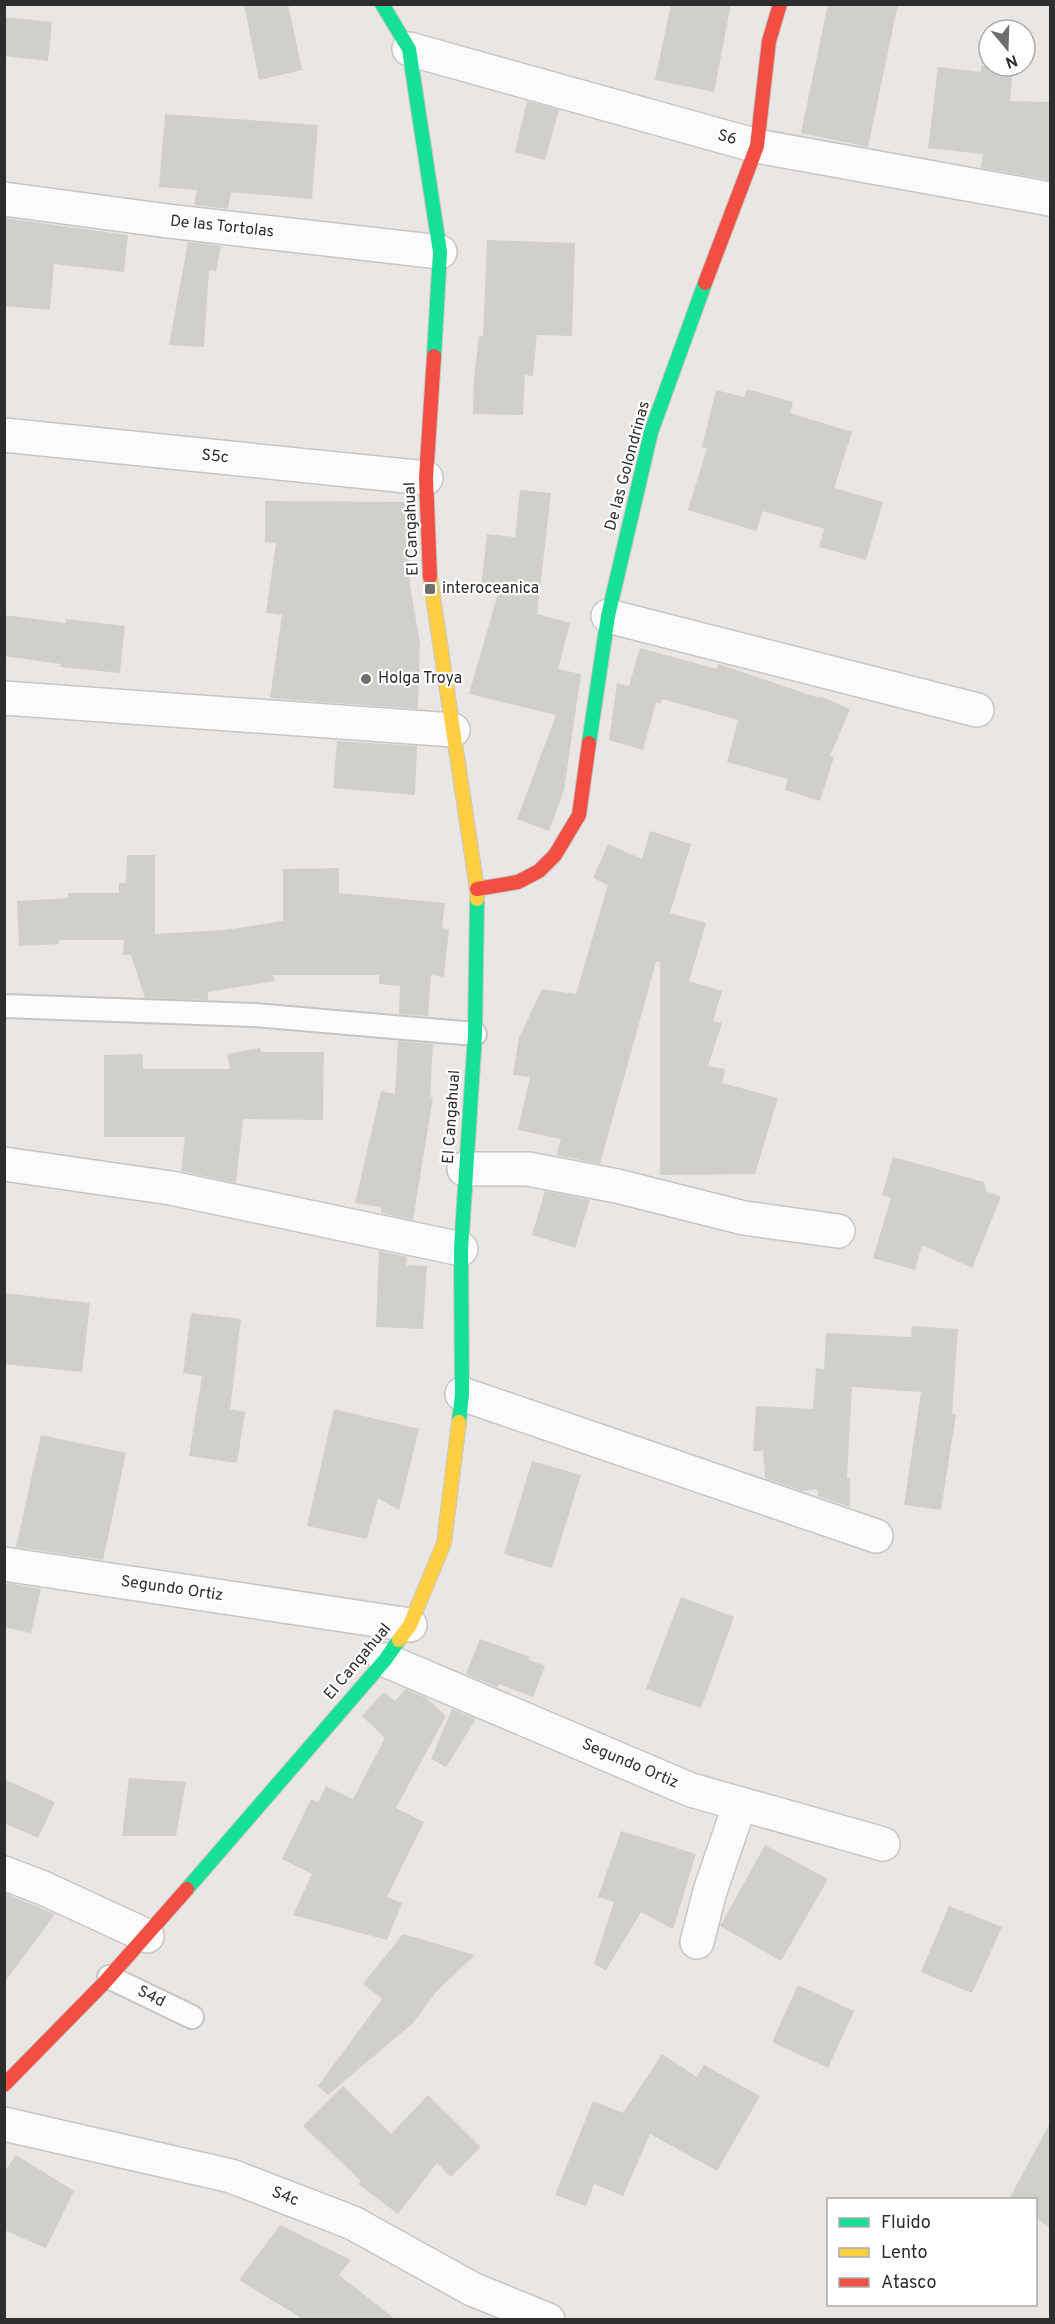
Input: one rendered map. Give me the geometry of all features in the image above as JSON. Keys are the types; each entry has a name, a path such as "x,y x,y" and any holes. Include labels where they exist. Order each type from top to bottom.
{"street":[{"name":"El Cangahual","path":"4,2085 59,2033 147,1936 348,1701 386,1660 410,1625 444,1544 462,1394 461,1249 474,1034 477,889 430,589 426,478 440,252 409,49 382,4"},
{"name":"De las Golondrinas","path":"477,889 518,882 546,866 565,843 579,815 608,616 651,432 757,146 769,41 780,4"},
{"name":"S6","path":"409,49 757,146 1050,199"},
{"name":"De las Tortolas","path":"4,199 168,221 440,252"},
{"name":"S5c","path":"4,435 426,478"},
{"path":"608,616 977,710"},
{"path":"4,698 453,730"},
{"path":"4,1164 171,1188 461,1249"},
{"path":"465,1169 528,1169 617,1186 744,1218 838,1231"},
{"path":"462,1394 876,1536"},
{"name":"Segundo Ortiz","path":"4,1564 410,1625"},
{"name":"Segundo Ortiz","path":"386,1660 691,1790 883,1844"},
{"path":"697,1942 710,1892 740,1804"},
{"path":"4,1873 43,1888 147,1936"},
{"name":"S4c","path":"4,2124 231,2176 352,2223 472,2289 548,2319"}],"lane":[{"path":"4,1006 254,1015 474,1034"},
{"name":"S4d","path":"109,1977 192,2017"}],"building":[{"path":"244,4 288,4 302,70 259,80"},
{"path":"671,4 731,4 714,92 655,80"},
{"path":"828,4 898,4 868,147 801,133"},
{"path":"4,17 52,22 48,61 4,56"},
{"path":"938,67 977,72 977,78 1012,78 1010,101 1050,102 1050,180 981,168 983,154 928,148"},
{"path":"527,101 559,110 545,160 515,152"},
{"path":"165,114 318,125 312,199 231,192 228,209 194,205 197,190 159,187"},
{"path":"4,218 128,235 124,272 54,264 50,310 4,306"},
{"path":"487,240 575,243 572,336 537,335 533,376 525,375 523,415 473,414 479,336 483,336"},
{"path":"188,242 221,246 216,271 209,270 204,347 169,345"},
{"path":"747,389 793,402 790,413 852,432 834,488 883,502 866,560 819,547 824,529 763,511 756,531 688,510 707,448 702,447 716,390 744,397"},
{"path":"520,490 551,493 537,614 570,623 558,669 581,674 564,790 549,831 517,819 556,715 469,694 499,590 481,588 487,534 515,537"},
{"path":"265,501 408,502 410,586 420,643 418,709 270,698 282,615 266,613 276,543 265,542"},
{"path":"4,615 66,623 66,619 125,626 120,673 60,667 61,664 4,656"},
{"path":"640,648 717,669 718,664 819,698 820,696 850,709 830,756 834,757 820,801 785,790 788,779 727,762 738,720 662,699 660,704 656,702 643,750 609,740 617,683 629,686"},
{"path":"337,741 417,746 415,795 333,788"},
{"path":"650,831 691,844 670,913 706,923 689,981 722,991 713,1021 722,1023 708,1066 725,1069 722,1083 778,1098 755,1174 660,1175 660,962 656,962 600,1164 556,1155 561,1139 518,1130 530,1077 513,1075 519,1038 542,989 576,994 608,885 593,878 608,844 642,859"},
{"path":"127,855 155,855 155,934 225,930 283,921 283,869 339,868 339,893 445,903 442,928 449,929 444,977 431,975 428,1016 399,1014 400,986 379,984 379,975 273,975 274,981 208,992 208,1000 145,998 131,955 123,955 124,940 59,940 59,944 19,946 17,901 68,898 68,893 119,893 119,883 126,883"},
{"path":"398,1041 433,1044 430,1097 433,1097 413,1220 381,1213 381,1207 355,1203 381,1091 395,1094"},
{"path":"260,1048 261,1052 324,1052 323,1120 243,1119 236,1183 181,1171 185,1137 104,1137 104,1055 143,1054 143,1069 230,1069 227,1054"},
{"path":"893,1157 984,1182 986,1191 1001,1197 972,1268 922,1245 915,1270 873,1258 891,1198 882,1195"},
{"path":"545,1191 590,1200 575,1248 532,1235"},
{"path":"379,1251 407,1257 406,1265 427,1266 423,1329 376,1327"},
{"path":"4,1293 90,1303 82,1372 4,1364"},
{"path":"191,1313 241,1319 230,1409 245,1412 237,1463 189,1456 202,1376 183,1373"},
{"path":"912,1326 958,1329 952,1414 956,1414 941,1510 904,1505 921,1392 852,1387 847,1478 850,1478 850,1507 818,1496 818,1489 802,1491 765,1478 763,1451 753,1451 756,1406 813,1409 816,1368 824,1369 826,1333 911,1337"},
{"path":"334,1409 419,1429 399,1510 378,1498 367,1539 307,1526"},
{"path":"41,1435 126,1453 103,1560 16,1547"},
{"path":"532,1461 581,1475 552,1568 504,1554"},
{"path":"7,1583 41,1589 31,1633 4,1627 4,1595"},
{"path":"681,1597 734,1617 701,1708 646,1689"},
{"path":"480,1639 530,1657 529,1660 545,1666 533,1697 499,1684 497,1687 466,1674"},
{"path":"406,1689 426,1698 446,1716 396,1808 424,1822 387,1897 402,1903 387,1940 293,1915 312,1874 282,1859 311,1799 318,1802 326,1786 353,1799 385,1738 362,1716 384,1692 395,1701"},
{"path":"452,1709 476,1719 446,1767 431,1759"},
{"path":"129,1778 186,1782 176,1836 122,1836"},
{"path":"4,1779 55,1802 38,1838 4,1823"},
{"path":"621,1831 696,1854 673,1929 641,1912 606,1970 594,1964 614,1902 598,1897"},
{"path":"765,1845 828,1879 781,1961 720,1926"},
{"path":"4,1893 55,1914 4,1983"},
{"path":"949,1906 1002,1927 972,1993 921,1972"},
{"path":"403,1934 475,1955 437,1991 413,2023 328,2095 318,2086 382,1999 363,1984"},
{"path":"798,1985 854,2011 828,2068 772,2042"},
{"path":"662,2054 697,2077 704,2065 760,2096 717,2171 650,2134 623,2196 594,2184 586,2206 555,2195 593,2101 623,2113"},
{"path":"343,2086 391,2134 428,2095 481,2147 451,2177 437,2163 398,2214 358,2184 361,2181 303,2126"},
{"path":"1050,2123 1050,2228 1037,2218 1037,2198 1010,2197"},
{"path":"16,2155 74,2191 46,2248 4,2230 4,2172"},
{"path":"280,2225 351,2260 339,2275 395,2319 303,2319 239,2280"}],"traffic: fast":[{"path":"382,4 409,49 440,252 434,356"},
{"path":"589,743 608,616 651,432 705,283"},
{"path":"459,1422 462,1394 461,1249 475,1034 477,899"},
{"path":"187,1889 385,1660 399,1640"}],"traffic: slow":[{"path":"430,577 477,899"},
{"path":"399,1640 410,1625 444,1543 459,1422"}],"traffic: jam":[{"path":"705,283 757,146 769,41 780,4"},
{"path":"430,577 426,478 434,356"},
{"path":"477,889 518,882 539,871 555,855 579,815 589,743"},
{"path":"4,2085 104,1983 187,1889"}],"place":[{"name":"interoceanica","path":"430,589"},
{"name":"Holga Troya","path":"366,679"}]}
